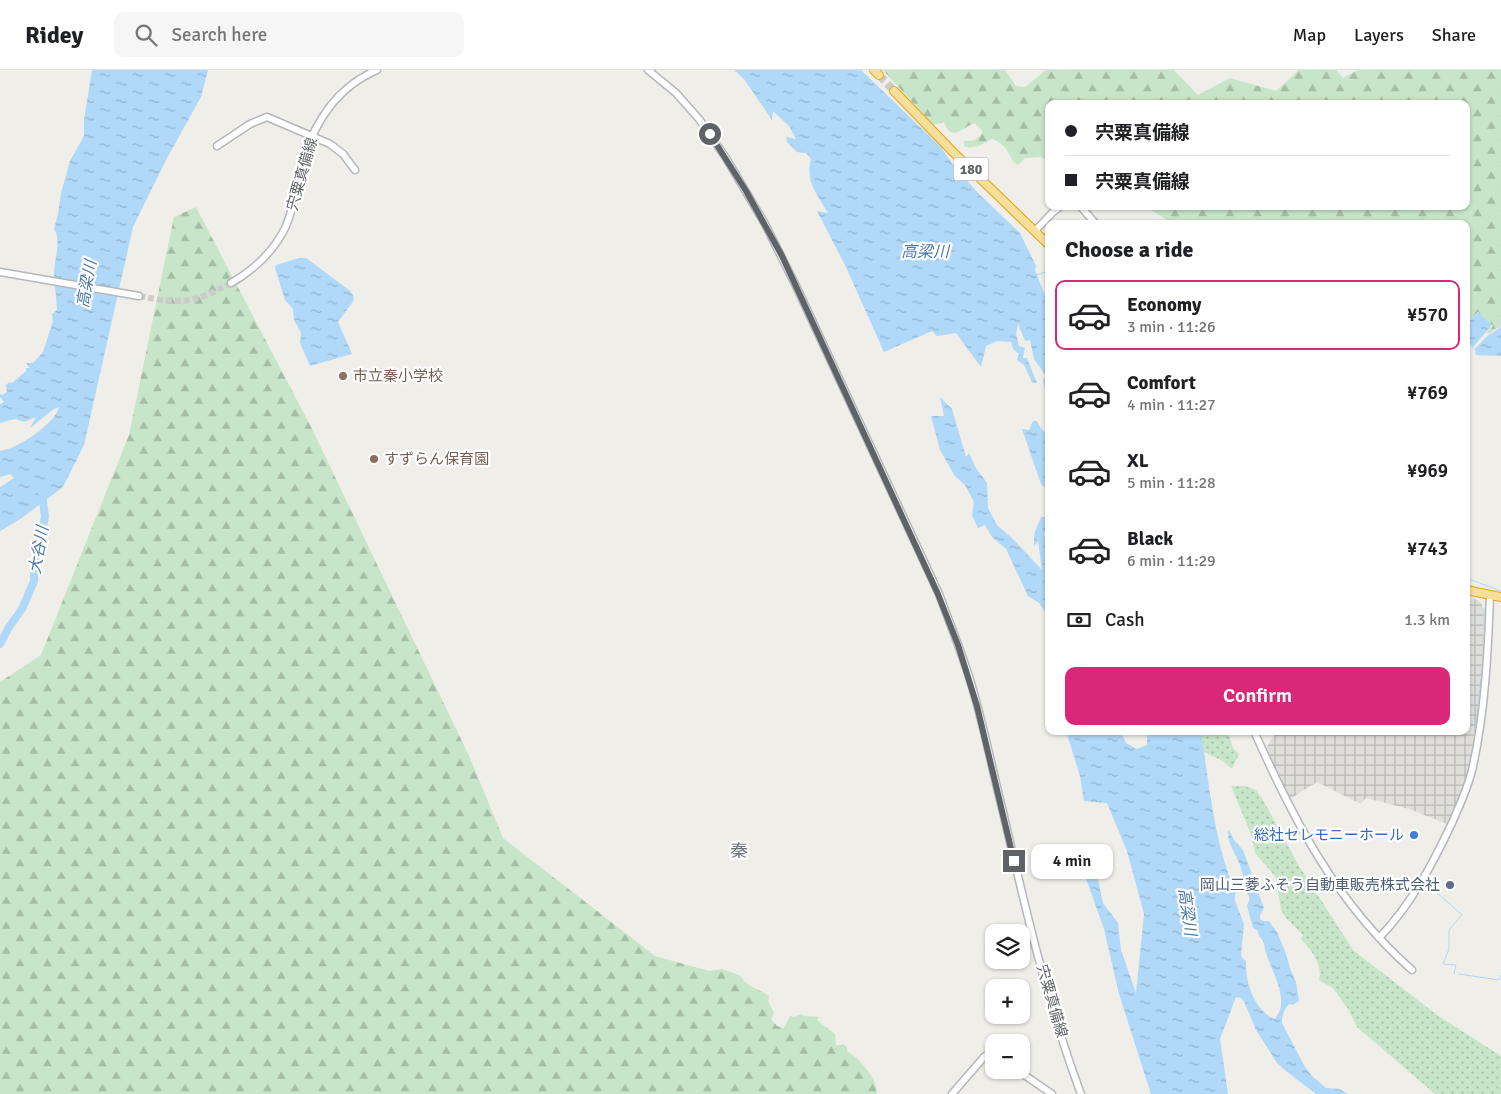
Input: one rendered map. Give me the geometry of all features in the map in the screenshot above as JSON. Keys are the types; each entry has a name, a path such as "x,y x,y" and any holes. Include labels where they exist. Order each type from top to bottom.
{"highway":[{"name":"180","path":"894,91 954,153 1045,241"},
{"path":"1470,591 1501,597"}],"main road":[{"name":"宍粟真備線","path":"231,283 252,270 280,237 291,211 312,136 323,115 344,90 357,80 377,70"},
{"name":"宍粟真備線","path":"648,70 676,93 699,118 726,158 765,224 797,288 938,594 958,645 977,706 1018,878 1052,1004 1081,1094"},
{"path":"217,146 250,124 267,117 337,148 355,170"},
{"path":"1035,231 1055,210"},
{"path":"1084,210 1092,220"},
{"path":"0,272 139,296"},
{"path":"1379,938 1421,884 1450,827 1468,784 1474,765 1483,700 1490,595"},
{"path":"1256,735 1288,802 1320,860 1363,921 1412,970"},
{"path":"952,1094 985,1056"},
{"path":"1030,1079 1052,1094"}],"shaded area":[{"path":"1470,597 1481,603 1484,609 1483,653 1470,763 1460,797 1447,824 1409,809 1366,798 1361,804 1317,782 1290,799 1266,748 1274,735 1470,735"}],"green space":[{"path":"883,70 1005,70 1016,86 1025,87 1046,70 1174,70 1198,95 1230,78 1276,91 1299,70 1336,70 1343,78 1358,70 1501,70 1501,326 1488,334 1487,332 1493,326 1478,312 1470,319 1470,220 1167,220 1151,210 1470,210 1470,100 1045,100 1045,160 1041,157 1025,158 1018,165 1003,145 992,139 975,147 964,146 964,141 975,139 983,131 974,123 961,131 953,133 944,122 933,125"},
{"path":"196,207 312,429 470,758 503,838 655,956 709,971 722,969 741,976 746,983 769,996 768,1001 774,1013 771,1019 777,1026 784,1028 790,1016 794,1017 801,1014 819,1017 817,1020 835,1034 836,1046 843,1044 847,1047 847,1051 871,1075 877,1094 0,1094 0,682 41,655 129,435 174,217"},
{"path":"1202,735 1229,735 1233,748 1239,754 1232,769 1223,761 1204,752"},
{"path":"1231,786 1245,786 1256,790 1299,866 1353,950 1437,1015 1501,1056 1501,1094 1435,1094 1357,1027 1348,1009 1333,988 1319,980 1318,963 1301,939 1303,935 1286,918 1281,910 1276,877 1255,853 1251,834"}],"water":[{"path":"92,70 208,70 201,97 166,160 133,227 84,445 63,487 22,518 0,531 0,487 14,478 10,474 0,477 0,451 16,446 34,435 50,421 59,407 30,428 36,417 24,422 15,419 0,423 0,404 4,402 0,394 3,395 7,391 6,385 9,382 12,383 26,371 26,368 30,368 26,363 33,363 43,352 53,321 52,314 57,310 54,273 57,239 54,229 70,161 84,136 84,120"},
{"name":"高梁川","path":"734,70 861,70 941,147 955,168 1020,233 1036,266 1035,270 1045,296 1045,375 1034,359 1030,340 1025,341 1018,324 1016,334 1019,346 1025,348 1023,358 1027,358 1037,383 1032,382 1024,365 1017,360 1019,354 1013,349 1011,342 997,341 986,346 981,367 956,333 937,336 932,331 884,352 845,265 817,211 828,213 813,188 810,174 811,159 806,153 797,152 787,142 786,137 796,139 789,126 773,111 772,120 744,79"},
{"path":"299,258 306,258 353,295 354,300 338,322 352,354 310,366 300,343 301,333 294,320 293,309 285,300 275,268 276,265"},
{"path":"1478,312 1492,325 1473,347 1475,349 1486,337 1501,327 1501,356 1476,355 1475,350 1470,344 1470,320"},
{"path":"940,397 952,409 966,457 969,453 976,468 987,483 988,508 997,525 1042,570 1038,541 1034,546 1034,534 1041,517 1045,517 1045,611 1039,603 1028,596 1006,549 992,537 985,525 978,528 972,515 974,502 965,485 955,476 940,450 931,416 944,416"},
{"path":"1033,421 1037,421 1045,432 1045,488 1041,484 1022,429 1029,430"},
{"name":"高梁川","path":"1067,735 1123,735 1126,743 1137,749 1147,745 1147,735 1202,735 1217,831 1234,889 1243,888 1243,879 1242,871 1228,837 1228,830 1243,850 1264,908 1260,919 1269,921 1277,932 1296,982 1299,1001 1287,1006 1282,1017 1282,1023 1305,1067 1312,1076 1326,1088 1339,1089 1348,1094 1316,1094 1286,1071 1277,1063 1256,1030 1244,1001 1236,997 1220,1039 1228,1094 1151,1094 1119,994 1104,929 1084,873 1093,857 1103,903 1118,923 1121,950 1136,993 1144,914 1127,851 1107,803 1084,801 1080,776","holes":["1238,892 1247,893 1249,898 1247,906 1253,928 1258,931 1263,941 1281,997 1279,1013 1274,1019 1261,1009 1256,1002 1247,978 1246,961 1241,955 1244,924 1235,901 1235,894"]}],"waterway":[{"path":"1036,275 1045,272"},
{"name":"大谷川","path":"0,644 22,609 34,581 34,569 45,517 42,493"},
{"path":"1470,579 1501,591"},
{"path":"1473,752 1484,650 1484,609"},
{"path":"1468,774 1470,764"},
{"path":"1434,852 1454,811"},
{"path":"1426,883 1462,915 1449,930 1449,949 1443,964 1456,965 1454,974"},
{"path":"1459,974 1499,980 1501,975"}],"tunnel":[{"path":"879,75 894,91"},
{"path":"139,296 177,301 187,300 207,295 231,283"}],"place":[{"name":"市立秦小学校","path":"343,376"},
{"name":"すずらん保育園","path":"374,459"},
{"name":"総社セレモニーホール","path":"1414,835"},
{"name":"岡山三菱ふそう自動車販売株式会社","path":"1450,885"}],"district":[{"name":"秦","path":"739,851"}],"route":[{"path":"710,134 746,191 782,256 938,594 958,645 977,706 1014,861"}]}
